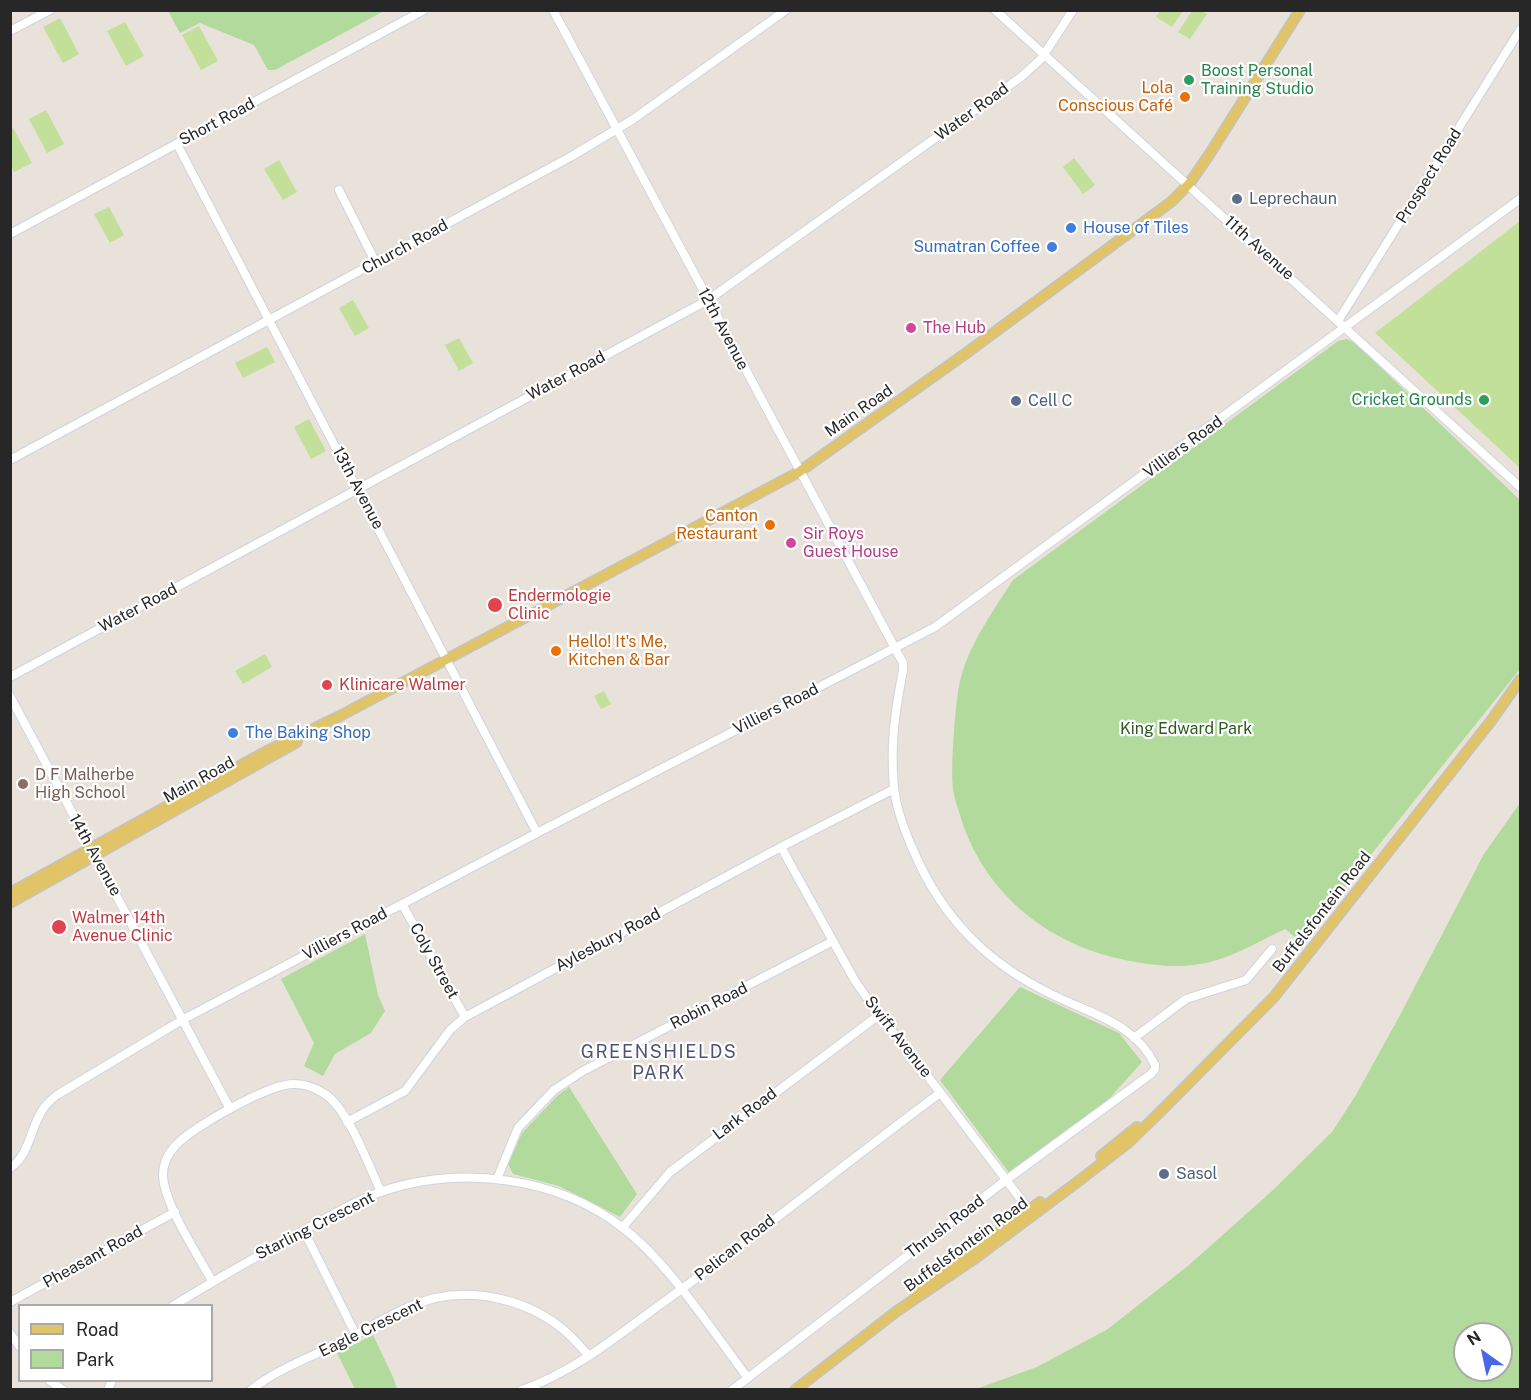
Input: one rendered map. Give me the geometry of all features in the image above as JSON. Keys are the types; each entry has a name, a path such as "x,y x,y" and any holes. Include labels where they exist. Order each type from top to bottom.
{"main road":[{"name":"Main Road","path":"10,903 265,752 338,717 799,472 1171,202 1188,184 1209,155 1300,10"},
{"name":"Buffelsfontein Road","path":"795,1389 897,1311 910,1297 1128,1143 1270,1002 1521,680"},
{"name":"Buffelsfontein Road","path":"1491,721 1499,716 1521,690"},
{"name":"Main Road","path":"10,893 93,852"}],"street":[{"path":"10,31 50,10"},
{"name":"Short Road","path":"10,234 423,10"},
{"name":"12th Avenue","path":"553,10 903,667 893,720 894,789 900,817 922,871 939,902 966,934 994,960 1022,979 1073,1004 1101,1014 1123,1027 1155,1065"},
{"name":"Church Road","path":"10,460 572,156 648,109 786,10"},
{"name":"11th Avenue","path":"995,10 1521,487"},
{"name":"Water Road","path":"10,676 708,300 1021,77 1044,55 1073,10"},
{"name":"Prospect Road","path":"1338,321 1521,30"},
{"name":"13th Avenue","path":"177,144 359,488 537,833"},
{"path":"339,190 376,263"},
{"name":"Villiers Road","path":"10,1168 24,1153 43,1109 57,1095 182,1020 537,833 894,648 916,639 954,615 1521,199"},
{"name":"14th Avenue","path":"10,696 230,1109"},
{"name":"Aylesbury Road","path":"347,1122 405,1091 450,1030 465,1017 781,847 894,789"},
{"name":"Swift Avenue","path":"781,847 855,981 1031,1212"},
{"name":"Coly Street","path":"402,904 465,1017"},
{"name":"Robin Road","path":"497,1179 518,1128 554,1090 583,1071 833,941"},
{"path":"1134,1038 1186,999 1246,980 1272,949"},
{"name":"Lark Road","path":"623,1227 670,1172 879,1015"},
{"name":"Thrush Road","path":"732,1389 1006,1180 1150,1074 1155,1069 1155,1065"},
{"path":"212,1281 175,1212 163,1184 165,1161 176,1145 230,1109 283,1085 296,1084 316,1089 335,1104 347,1122 381,1192"},
{"name":"Pelican Road","path":"522,1389 566,1371 589,1356 681,1290 940,1093"},
{"name":"Starling Crescent","path":"174,1304 304,1231 381,1192 452,1178 497,1179 559,1194 623,1227 651,1252 748,1378"},
{"name":"Pheasant Road","path":"10,1302 175,1212"},
{"path":"304,1231 356,1335"},
{"name":"Eagle Crescent","path":"251,1389 405,1309 434,1299 459,1295 485,1296 514,1303 535,1312 560,1326 589,1356"}],"green space":[{"path":"168,11 384,11 275,70 268,70 254,45 200,23 180,33"},
{"path":"1160,11 1183,11 1172,27 1156,17"},
{"path":"1192,11 1202,11 1207,14 1190,39 1178,32"},
{"path":"60,18 79,54 63,63 43,27"},
{"path":"125,22 144,56 126,66 107,31"},
{"path":"199,26 218,61 201,70 182,35"},
{"path":"46,110 64,144 47,153 29,119"},
{"path":"13,128 32,163 14,172 11,165 11,129"},
{"path":"1074,158 1095,185 1083,194 1063,167"},
{"path":"279,160 297,192 283,200 264,169"},
{"path":"109,207 124,235 110,243 94,214"},
{"name":"Cricket Grounds","path":"1520,221 1520,468 1375,333"},
{"path":"353,300 369,328 355,336 339,308"},
{"path":"459,338 473,363 459,371 445,345"},
{"name":"King Edward Park","path":"1347,339 1355,343 1520,500 1520,669 1301,942 1285,929 1218,960 1175,966 1121,959 1067,940 1042,926 1020,909 1001,889 984,867 970,842 960,815 953,789 952,774 955,714 962,675 974,644 1013,580 1338,341"},
{"path":"267,347 275,362 243,378 235,363"},
{"path":"309,419 326,451 311,459 294,427"},
{"path":"265,654 272,667 243,684 235,671"},
{"path":"604,691 611,704 601,709 594,696"},
{"path":"1520,803 1520,1389 976,1389 1037,1367 1108,1329 1189,1265 1272,1191 1332,1132 1356,1095 1484,854"},
{"path":"365,934 378,995 385,1011 371,1033 335,1054 323,1076 304,1066 314,1043 281,979"},
{"path":"1020,987 1119,1033 1142,1062 1108,1100 1010,1174 940,1080"},
{"path":"569,1087 637,1194 620,1217 559,1186 513,1174 508,1164 522,1133 557,1096"},
{"path":"373,1335 397,1389 355,1389 337,1353"}],"place":[{"name":"Boost Personal Training Studio","path":"1189,80"},
{"name":"Lola Conscious Café","path":"1185,97"},
{"name":"Leprechaun","path":"1237,199"},
{"name":"House of Tiles","path":"1071,228"},
{"name":"Sumatran Coffee","path":"1052,247"},
{"name":"The Hub","path":"911,328"},
{"name":"Cricket Grounds","path":"1484,400"},
{"name":"Cell C","path":"1016,401"},
{"name":"Canton Restaurant","path":"770,525"},
{"name":"Sir Roys Guest House","path":"791,543"},
{"name":"Endermologie Clinic","path":"495,605"},
{"name":"Hello! It's Me, Kitchen & Bar","path":"556,651"},
{"name":"Klinicare Walmer","path":"327,685"},
{"name":"The Baking Shop","path":"233,733"},
{"name":"D F Malherbe High School","path":"23,784"},
{"name":"Walmer 14th Avenue Clinic","path":"59,927"},
{"name":"Sasol","path":"1164,1174"}],"district":[{"name":"GREENSHIELDS PARK","path":"659,1062"}]}
